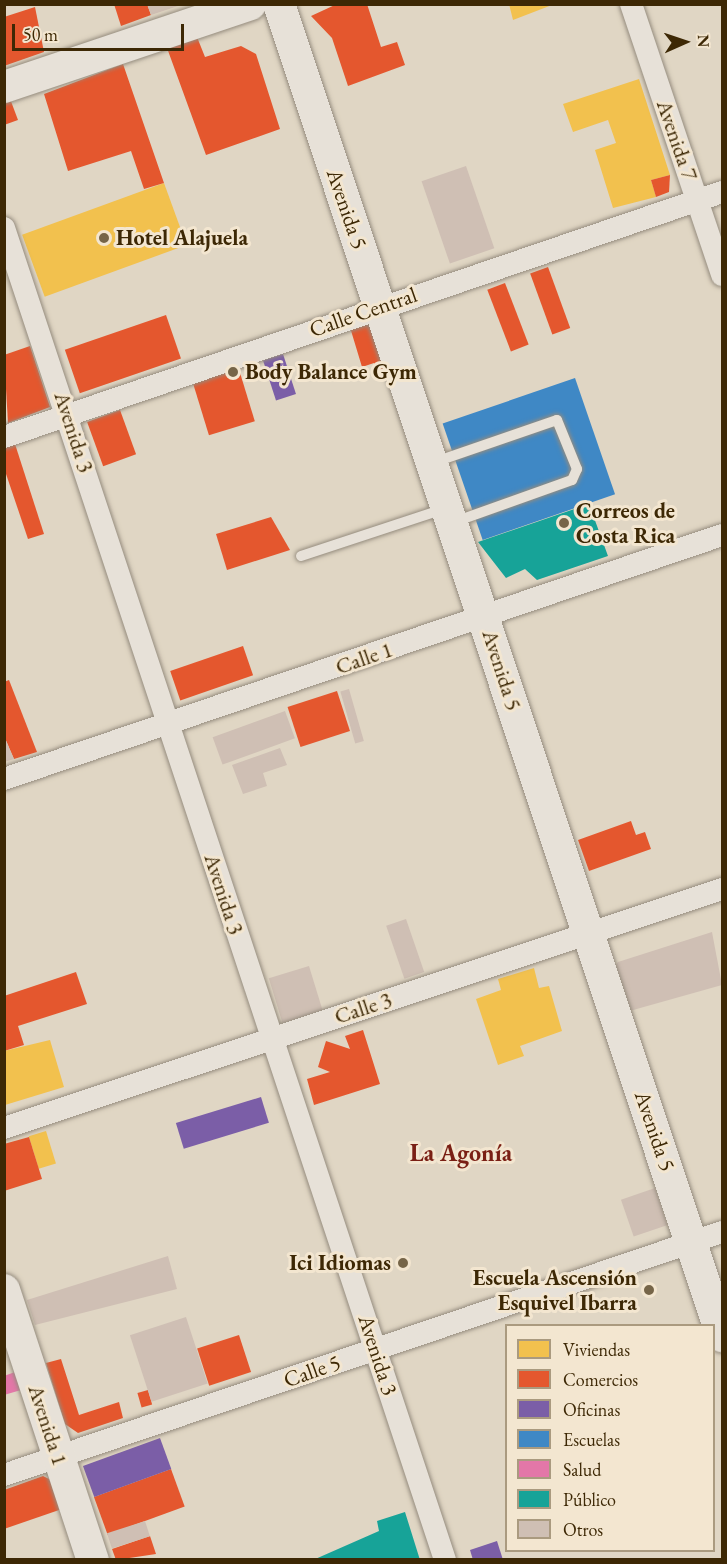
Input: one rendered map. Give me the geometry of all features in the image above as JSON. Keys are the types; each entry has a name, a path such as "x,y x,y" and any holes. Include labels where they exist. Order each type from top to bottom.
{"street":[{"path":"4,87 250,4"},
{"name":"Avenida 5","path":"279,4 380,305 444,459 484,616 723,1336"},
{"name":"Avenida 7","path":"631,4 723,275"},
{"name":"Calle Central","path":"4,436 380,305 723,192"},
{"name":"Avenida 3","path":"7,242 68,415 271,1038 445,1560"},
{"name":"Calle 1","path":"4,779 723,536"},
{"name":"Calle 3","path":"4,1128 723,889"},
{"name":"Calle 5","path":"4,1475 723,1232"},
{"name":"Avenida 1","path":"4,1290 93,1560"}],"lane":[{"path":"301,556 457,515 572,480 577,469 557,420 444,459"}],"building: Viviendas":[{"path":"509,4 552,4 552,5 513,20"},
{"path":"639,79 670,175 651,180 656,197 613,208 595,150 616,143 608,120 573,132 563,104"},
{"name":"Hotel Alajuela","path":"164,183 187,245 45,297 22,235"},
{"path":"534,968 539,988 549,986 562,1031 520,1046 524,1056 498,1065 476,999 501,990 498,979"},
{"path":"50,1040 64,1087 5,1105 4,1051"},
{"path":"46,1131 56,1164 39,1169 29,1136"}],"building: Comercios":[{"path":"114,4 147,4 151,15 121,26"},
{"path":"337,4 367,4 381,47 397,42 405,65 348,86 332,38 311,16"},
{"path":"35,7 44,52 4,66 4,17"},
{"path":"197,37 205,57 241,46 256,54 280,129 206,155 167,48"},
{"path":"123,64 164,183 144,189 131,151 68,171 44,94"},
{"path":"9,96 18,120 4,125 4,98"},
{"path":"670,175 669,192 656,197 651,180"},
{"path":"548,267 570,328 552,335 530,273"},
{"path":"505,283 529,345 511,351 487,290"},
{"path":"166,315 181,358 80,393 65,350"},
{"path":"371,318 387,367 377,371 374,363 362,367 349,324"},
{"path":"30,346 50,407 8,423 4,355"},
{"path":"237,363 255,421 209,435 191,377"},
{"path":"120,410 136,454 103,466 87,422"},
{"path":"15,444 44,534 28,539 4,468 4,448"},
{"path":"271,517 290,550 227,570 216,534"},
{"path":"243,646 253,675 180,700 170,671"},
{"path":"9,680 37,752 14,759 4,736 4,682"},
{"path":"337,691 350,731 301,747 288,707"},
{"path":"631,821 636,835 645,832 651,849 589,871 578,840"},
{"path":"76,972 87,1004 18,1026 24,1045 4,1051 4,996"},
{"path":"363,1030 380,1084 314,1105 307,1079 330,1072 318,1067 326,1041 350,1049 345,1036"},
{"path":"29,1137 42,1179 4,1191 4,1144"},
{"path":"239,1335 251,1372 209,1386 197,1349"},
{"path":"61,1359 79,1415 119,1402 123,1418 78,1433 65,1424 46,1363"},
{"path":"148,1390 152,1404 142,1407 137,1393"},
{"path":"171,1469 185,1507 108,1535 94,1497"},
{"path":"43,1476 53,1481 62,1509 4,1529 4,1490"},
{"path":"150,1536 156,1554 116,1560 112,1549"}],"building: Oficinas":[{"path":"283,354 296,394 276,400 263,360"},
{"path":"261,1097 269,1123 184,1149 176,1123"},
{"path":"160,1438 171,1469 94,1497 83,1466"},
{"path":"497,1541 503,1560 473,1560 470,1550"}],"building: Escuelas":[{"path":"575,378 615,494 483,540 443,424"}],"building: Salud":[{"path":"15,1372 21,1390 4,1395 4,1376"}],"building: Público":[{"name":"Correos de Costa Rica","path":"589,504 608,556 537,580 525,569 506,578 478,542"},
{"path":"405,1512 420,1560 313,1560 379,1531 377,1521"}],"building: Otros":[{"path":"147,4 181,4 181,5 151,15"},
{"path":"466,166 494,248 450,264 422,181"},
{"path":"349,689 364,741 355,743 340,691"},
{"path":"285,711 295,738 223,765 213,737"},
{"path":"4,736 14,759 4,762"},
{"path":"280,748 287,765 263,773 267,786 243,794 232,765"},
{"path":"406,919 424,972 404,979 386,926"},
{"path":"712,932 722,985 626,1012 612,971 618,962"},
{"path":"309,966 323,1013 283,1025 269,978"},
{"path":"655,1188 668,1225 634,1237 621,1200"},
{"path":"168,1256 177,1289 35,1325 27,1300"},
{"path":"186,1317 208,1384 152,1402 130,1335"},
{"path":"145,1521 150,1536 112,1549 107,1533"}],"place":[{"name":"Hotel Alajuela","path":"104,238"},
{"name":"Body Balance Gym","path":"233,372"},
{"name":"Correos de Costa Rica","path":"564,523"},
{"name":"Ici Idiomas","path":"403,1263"},
{"name":"Escuela Ascensión Esquivel Ibarra","path":"649,1290"}],"district":[{"name":"La Agonía","path":"461,1153"}]}
